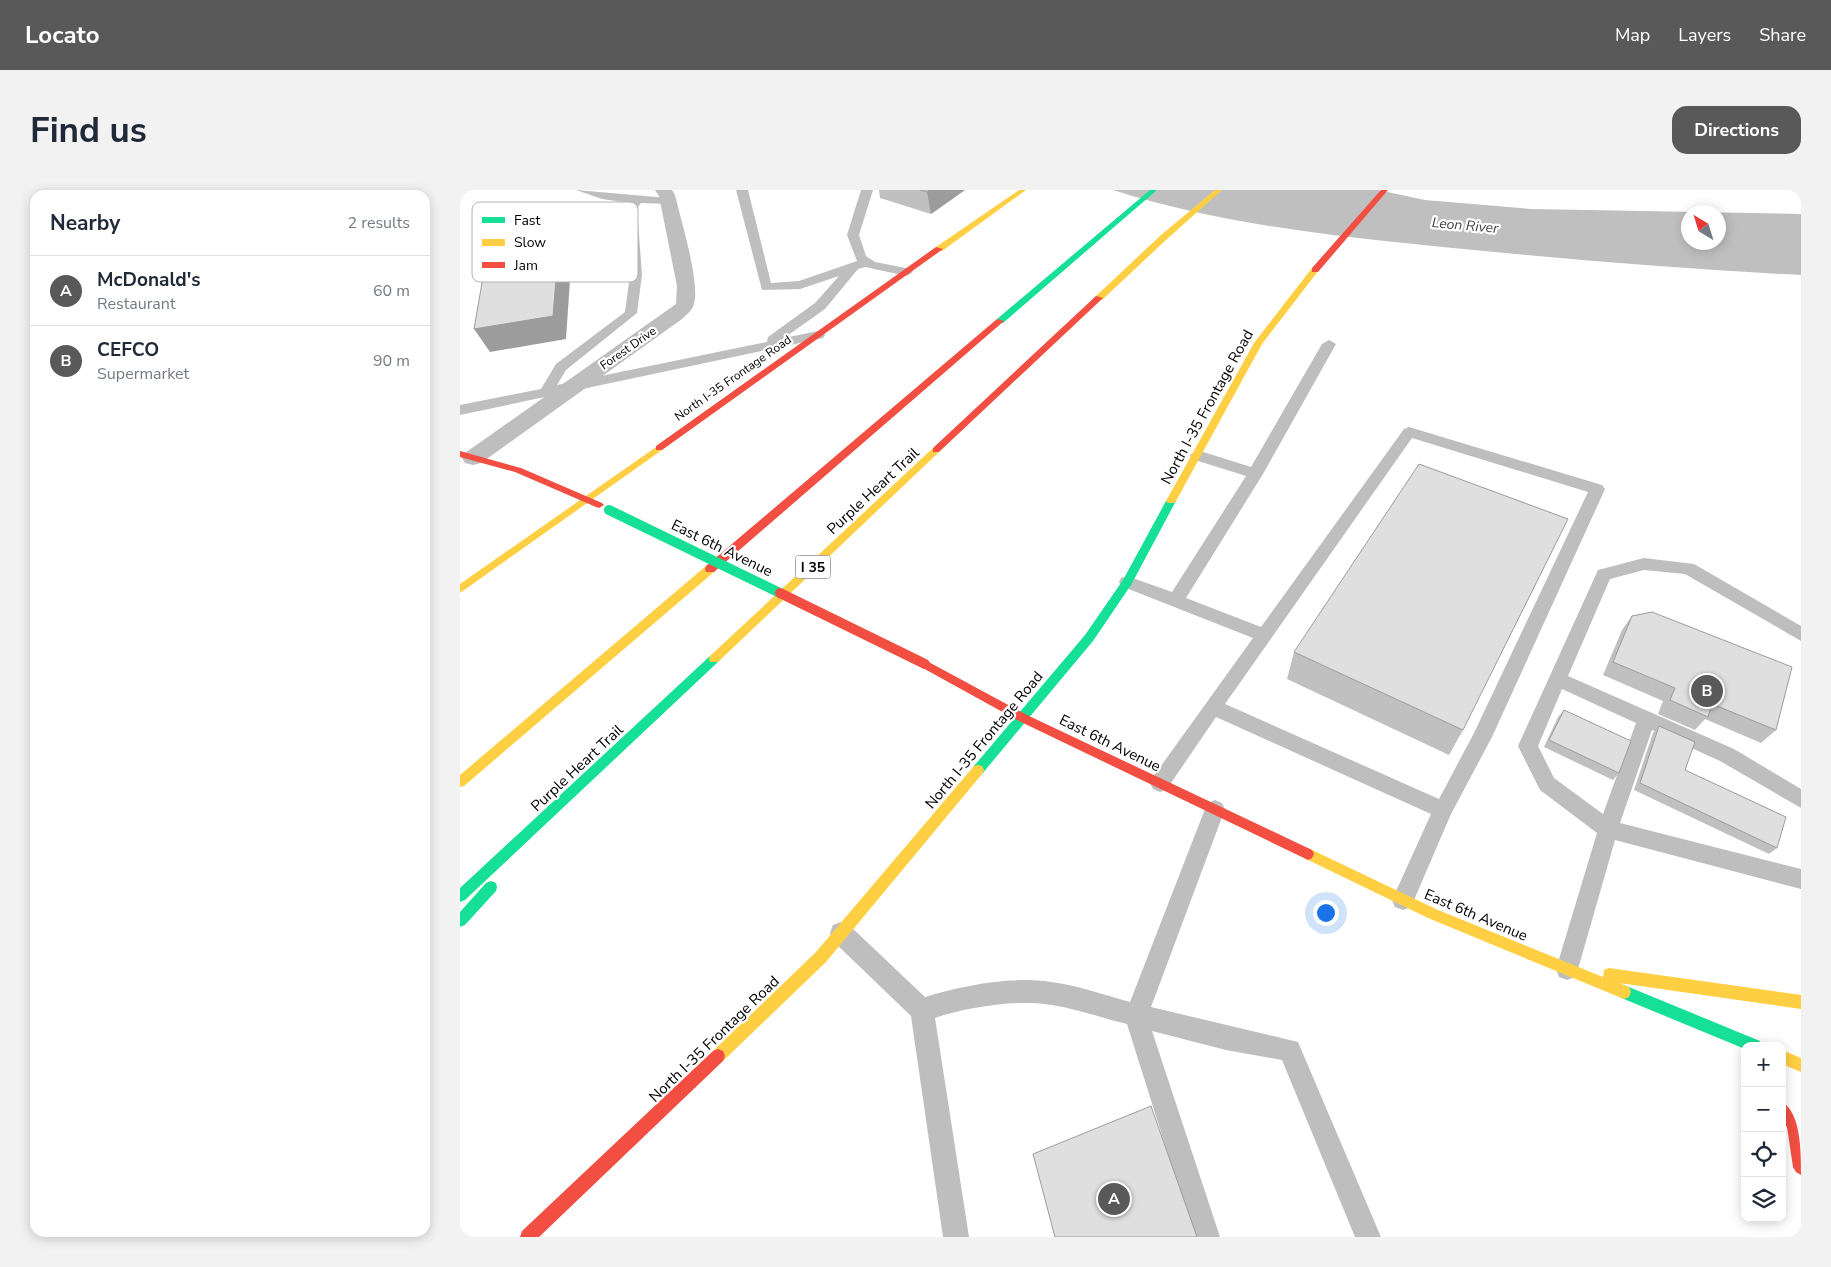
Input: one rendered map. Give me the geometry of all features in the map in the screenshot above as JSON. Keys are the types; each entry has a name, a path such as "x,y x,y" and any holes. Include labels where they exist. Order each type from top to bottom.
{"main road":[{"name":"North I-35 Frontage Road","path":"460,589 585,498 1023,190"},
{"path":"460,782 1154,190"},
{"name":"Purple Heart Trail","path":"460,896 1164,237 1219,190"},
{"name":"North I-35 Frontage Road","path":"538,1233 821,957 1089,638 1127,582 1258,343 1321,263 1382,193"},
{"name":"East 6th Avenue","path":"467,456 518,470 585,498 925,664 1023,718 1403,900 1745,1042"},
{"path":"528,849 635,734"},
{"path":"460,921 500,878"},
{"path":"1568,969 1801,1002"},
{"path":"1725,1034 1740,1053"},
{"path":"1786,1059 1801,1065"},
{"path":"1786,1114 1794,1124 1801,1168"}],"street":[{"name":"Forest Drive","path":"467,456 575,385 675,315 686,305 686,286 666,196"}],"lane":[{"path":"582,190 591,194 638,200 666,196"},
{"path":"742,190 766,287 800,285 867,262"},
{"path":"867,190 853,235 860,258 867,262 907,272"},
{"path":"763,346 803,321 820,306 853,267"},
{"path":"546,392 561,367 631,312 635,282"},
{"path":"460,410 818,335"},
{"path":"1175,601 1255,474 1329,344"},
{"path":"1160,783 1409,432 1597,489 1482,737 1443,810 1403,900"},
{"path":"1197,455 1255,474"},
{"path":"1801,634 1688,568 1644,564 1604,574 1528,746 1547,784 1608,830 1801,879"},
{"path":"1127,582 1264,635"},
{"path":"1557,679 1727,755 1801,799"},
{"path":"1213,707 1443,810"},
{"path":"1568,969 1608,830 1647,719"},
{"path":"1208,1237 1136,1016 1215,810"},
{"path":"841,933 922,1010 956,1237"},
{"path":"922,1010 961,998 1006,993 1051,993 1226,1038 1290,1050 1368,1237"}],"water":[{"name":"Leon River","path":"1113,190 1378,190 1425,200 1531,209 1681,212 1681,250 1726,250 1726,212 1801,214 1801,275 1577,260 1360,238 1276,227 1194,212"}],"building":[{"path":"482,282 556,282 553,316 474,329"},
{"path":"1419,464 1568,519 1463,730 1294,652"},
{"path":"1652,612 1792,667 1776,730 1712,704 1708,717 1670,700 1675,688 1613,662 1632,616"},
{"path":"1564,710 1631,741 1619,773 1549,740"},
{"path":"1659,726 1695,742 1685,770 1786,817 1777,848 1640,783"},
{"path":"1151,1106 1197,1237 1055,1237 1033,1154"}],"traffic: fast":[{"path":"1000,321 1154,190"},
{"path":"978,770 1089,638 1127,582 1171,501"},
{"path":"609,510 780,593"},
{"path":"460,896 714,659"},
{"path":"460,921 491,887"},
{"path":"1624,992 1745,1042"}],"traffic: slow":[{"path":"939,249 1023,190"},
{"path":"1099,298 1164,237 1219,190"},
{"path":"1171,501 1258,343 1315,270"},
{"path":"460,589 659,448"},
{"path":"714,659 936,450"},
{"path":"460,782 710,569"},
{"path":"718,1056 821,957 978,770"},
{"path":"1308,854 1433,914 1624,992"},
{"path":"1609,975 1801,1002"},
{"path":"1786,1059 1801,1065"}],"traffic: jam":[{"path":"1315,270 1385,190"},
{"path":"659,448 939,249"},
{"path":"936,450 1099,298"},
{"path":"710,569 1000,321"},
{"path":"460,454 518,470 599,505"},
{"path":"780,593 925,664"},
{"path":"925,664 1023,718 1308,854"},
{"path":"528,1237 718,1056"},
{"path":"1786,1114 1794,1124 1801,1167"}],"place":[{"name":"CEFCO","path":"1707,691"},
{"name":"McDonald's","path":"1114,1199"}]}
